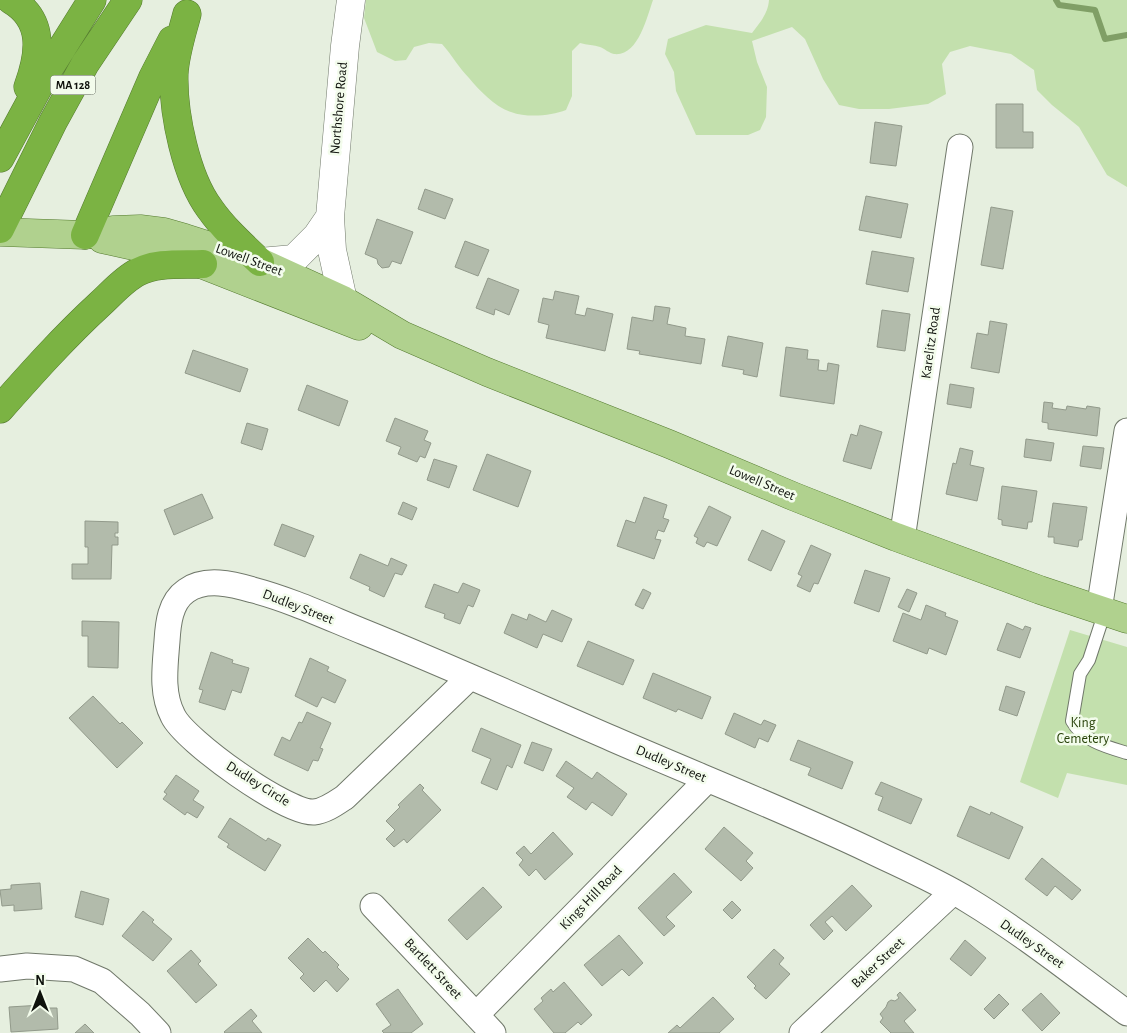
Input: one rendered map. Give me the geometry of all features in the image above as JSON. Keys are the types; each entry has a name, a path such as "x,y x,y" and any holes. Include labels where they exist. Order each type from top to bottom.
{"highway":[{"path":"0,153 29,84 37,58 37,37 31,18 19,5 11,0"},
{"name":"MA 128","path":"0,158 45,75 92,0"},
{"name":"MA 128","path":"0,231 53,122 85,64 128,0"},
{"path":"85,235 153,77 190,7"},
{"path":"190,7 174,73 174,98 178,123 195,181 209,208 230,233 260,262"},
{"path":"0,409 27,377 71,331 126,280 138,272 160,265 202,264"}],"main road":[{"name":"Lowell Street","path":"85,235 113,230 140,229 164,232 260,262 343,300 402,335 487,372 902,539 1110,613"},
{"name":"Lowell Street","path":"0,231 85,235 136,248 183,257 362,327 402,335"}],"street":[{"name":"Northshore Road","path":"343,300 332,250 330,217 345,46 351,0"},
{"name":"Karelitz Road","path":"902,539 960,146"},
{"path":"260,262 294,259 317,236 330,217"},
{"path":"1110,613 1127,431"},
{"name":"Dudley Street","path":"186,591 202,584 223,583 254,590 298,605 821,827 966,898 1127,1013"},
{"name":"Dudley Circle","path":"186,591 174,604 167,630 165,692 171,712 178,726 207,751 254,785 302,811 316,812 345,797 470,677"},
{"name":"Kings Hill Road","path":"476,1015 707,780"},
{"name":"Baker Street","path":"802,1033 953,892"},
{"name":"Bartlett Street","path":"373,906 493,1033"},
{"path":"0,969 26,966 74,969 102,981 158,1033"}],"lane":[{"path":"1110,613 1089,660 1080,674 1072,721 1082,735 1127,753"}],"green space":[{"path":"366,0 653,0 640,34 629,49 622,53 614,54 600,47 580,43 572,51 572,96 566,110 546,115 531,116 505,110 494,102 465,74 442,44 429,43 414,47 406,60 395,61 377,52 364,18"},
{"path":"769,0 1127,0 1127,187 1107,175 1079,127 1037,90 1034,70 1011,54 970,46 950,52 942,64 946,94 928,104 889,109 859,109 839,105 823,79 805,39 792,27 752,41 757,62 767,87 766,117 760,130 748,135 696,135 676,91 674,72 665,54 668,39 706,25 752,33 765,14"},
{"name":"King Cemetery","path":"1070,630 1127,647 1127,785 1067,773 1058,798 1020,782"}],"building":[{"path":"996,104 1023,104 1023,132 1033,132 1033,148 996,148"},
{"path":"875,122 902,126 896,166 870,163"},
{"path":"425,189 453,199 445,219 418,209"},
{"path":"866,196 908,204 901,238 859,230"},
{"path":"991,207 1013,211 1003,269 981,265"},
{"path":"377,219 413,232 401,264 392,261 389,267 382,268 378,264 377,259 365,254"},
{"path":"465,241 489,250 478,276 455,267"},
{"path":"872,251 914,258 908,292 866,284"},
{"path":"488,278 519,290 509,315 495,309 494,315 476,308"},
{"path":"555,291 579,296 575,314 585,316 587,308 613,314 605,351 546,338 549,325 538,322 543,298 553,300"},
{"path":"655,306 670,308 667,324 686,328 685,336 705,339 701,364 639,354 640,351 627,349 632,317 653,321"},
{"path":"882,310 910,314 905,351 877,347"},
{"path":"990,321 1007,324 999,373 971,368 977,333 988,335"},
{"path":"728,336 763,343 757,377 743,374 744,370 722,366"},
{"path":"786,347 808,350 807,359 819,360 818,370 827,371 828,363 839,365 834,404 780,396"},
{"path":"193,350 248,369 240,392 185,373"},
{"path":"950,384 974,388 971,408 947,404"},
{"path":"307,385 348,401 339,426 298,410"},
{"path":"1044,402 1053,403 1052,408 1066,410 1067,406 1086,409 1087,406 1100,408 1097,436 1048,429 1048,423 1042,422"},
{"path":"395,418 428,431 424,440 431,443 425,458 420,456 417,462 398,454 401,447 386,441"},
{"path":"247,423 268,429 262,450 241,443"},
{"path":"860,425 882,432 871,469 843,461 851,434 857,436"},
{"path":"1026,439 1054,443 1051,461 1024,457"},
{"path":"1083,446 1104,448 1101,469 1080,466"},
{"path":"960,448 973,451 970,465 984,468 977,501 946,494 953,463 956,464"},
{"path":"487,454 531,471 518,507 473,490"},
{"path":"434,459 457,466 449,488 427,480"},
{"path":"1002,486 1037,491 1032,522 1028,522 1027,529 1002,525 1002,520 998,519"},
{"path":"202,494 213,518 174,535 164,510"},
{"path":"644,497 667,505 663,518 669,520 664,532 658,530 655,539 661,540 654,559 617,546 626,520 635,523"},
{"path":"403,502 417,508 412,520 398,514"},
{"path":"1053,503 1087,507 1082,540 1079,540 1078,547 1054,543 1054,537 1048,537"},
{"path":"709,506 731,517 717,546 707,542 704,547 696,543 698,538 694,536"},
{"path":"85,521 118,522 118,533 115,533 115,537 118,537 118,545 112,545 111,579 72,579 72,564 88,564 88,547 85,547"},
{"path":"282,524 314,536 305,557 274,545"},
{"path":"762,530 785,541 771,571 748,560"},
{"path":"811,545 831,554 818,584 814,583 810,592 797,586 802,576 798,574"},
{"path":"360,554 388,566 391,558 407,565 402,575 395,573 384,597 369,590 370,587 350,578"},
{"path":"865,570 890,578 879,612 854,603"},
{"path":"463,583 480,590 473,607 468,605 460,624 444,618 445,614 425,607 434,584 458,593"},
{"path":"643,589 651,593 643,609 635,605"},
{"path":"907,589 917,593 909,612 898,607"},
{"path":"926,605 946,613 945,616 958,621 946,655 929,648 927,654 893,641 903,613 921,620"},
{"path":"552,610 572,619 562,642 543,634 537,648 504,633 512,614 527,620 529,614 546,622"},
{"path":"82,621 119,622 118,668 88,667 88,636 82,636"},
{"path":"1007,623 1023,630 1025,626 1031,628 1020,658 997,650"},
{"path":"588,641 634,660 623,685 577,666"},
{"path":"211,652 233,660 232,663 249,668 241,693 232,690 225,710 199,702 203,690 199,689"},
{"path":"310,658 329,667 327,671 346,680 335,703 322,697 317,707 295,696"},
{"path":"653,673 711,697 702,719 678,709 676,712 643,698"},
{"path":"1006,686 1025,692 1017,716 999,710"},
{"path":"93,696 120,724 122,722 143,743 117,768 69,718"},
{"path":"307,712 331,723 320,748 323,749 318,761 313,760 308,771 274,755 282,737 290,741 299,722 302,723"},
{"path":"734,713 761,725 764,720 776,725 768,742 759,738 755,748 725,734"},
{"path":"481,728 521,745 512,768 507,765 497,790 481,783 491,759 472,751"},
{"path":"798,740 853,762 842,789 808,775 811,768 790,760"},
{"path":"532,742 552,749 543,771 524,763"},
{"path":"566,761 592,779 597,772 627,794 612,816 592,802 586,810 567,797 574,788 556,776"},
{"path":"176,775 199,791 193,800 204,807 197,818 187,812 185,815 163,799 167,794 164,792"},
{"path":"881,782 922,799 911,824 878,810 883,797 875,794"},
{"path":"420,784 424,788 422,790 441,810 407,843 404,839 394,847 386,839 395,830 386,821 400,807 398,805"},
{"path":"970,806 990,815 991,812 1023,827 1009,859 957,836"},
{"path":"230,818 266,841 268,838 281,845 265,871 227,847 229,844 218,837"},
{"path":"724,827 753,853 746,861 753,868 741,881 705,849"},
{"path":"553,832 573,854 545,880 536,869 529,876 519,865 523,860 516,853 524,846 531,854"},
{"path":"1042,858 1081,890 1072,900 1055,886 1047,896 1025,879"},
{"path":"674,873 692,892 666,917 675,926 664,936 638,908"},
{"path":"40,883 42,909 14,911 14,905 2,906 0,890 11,889 11,885"},
{"path":"852,885 872,906 846,931 832,916 825,922 833,931 824,940 810,925"},
{"path":"483,887 502,907 467,940 448,920"},
{"path":"81,891 109,899 103,925 75,917"},
{"path":"732,901 741,910 732,919 723,910"},
{"path":"143,911 154,920 152,922 172,939 153,961 122,936"},
{"path":"619,935 643,963 629,976 622,969 602,986 584,965"},
{"path":"308,938 339,965 337,967 349,979 337,992 326,980 314,992 300,978 304,974 288,958"},
{"path":"965,940 986,958 971,976 950,959"},
{"path":"774,949 784,958 779,964 790,974 766,999 754,988 756,986 747,977"},
{"path":"191,950 201,961 198,964 217,985 196,1003 167,971"},
{"path":"564,982 592,1015 581,1025 578,1022 565,1033 554,1033 534,1009 543,1001 541,998 551,989 553,992"},
{"path":"398,989 423,1024 411,1033 384,1033 382,1031 391,1025 376,1004"},
{"path":"900,992 916,1010 904,1021 914,1033 891,1033 880,1022 883,1018 880,1014 888,1002 899,998 897,995"},
{"path":"1041,993 1060,1013 1042,1031 1022,1010"},
{"path":"999,994 1009,1004 994,1019 984,1009"},
{"path":"713,997 734,1019 719,1033 668,1033 677,1025 680,1028"},
{"path":"42,1005 43,1008 57,1008 58,1029 11,1032 9,1007"},
{"path":"251,1009 257,1016 252,1021 262,1033 224,1032"},
{"path":"85,1024 94,1033 75,1033"}],"waterway":[{"path":"1056,0 1059,5 1095,10 1105,39 1127,35"}]}
